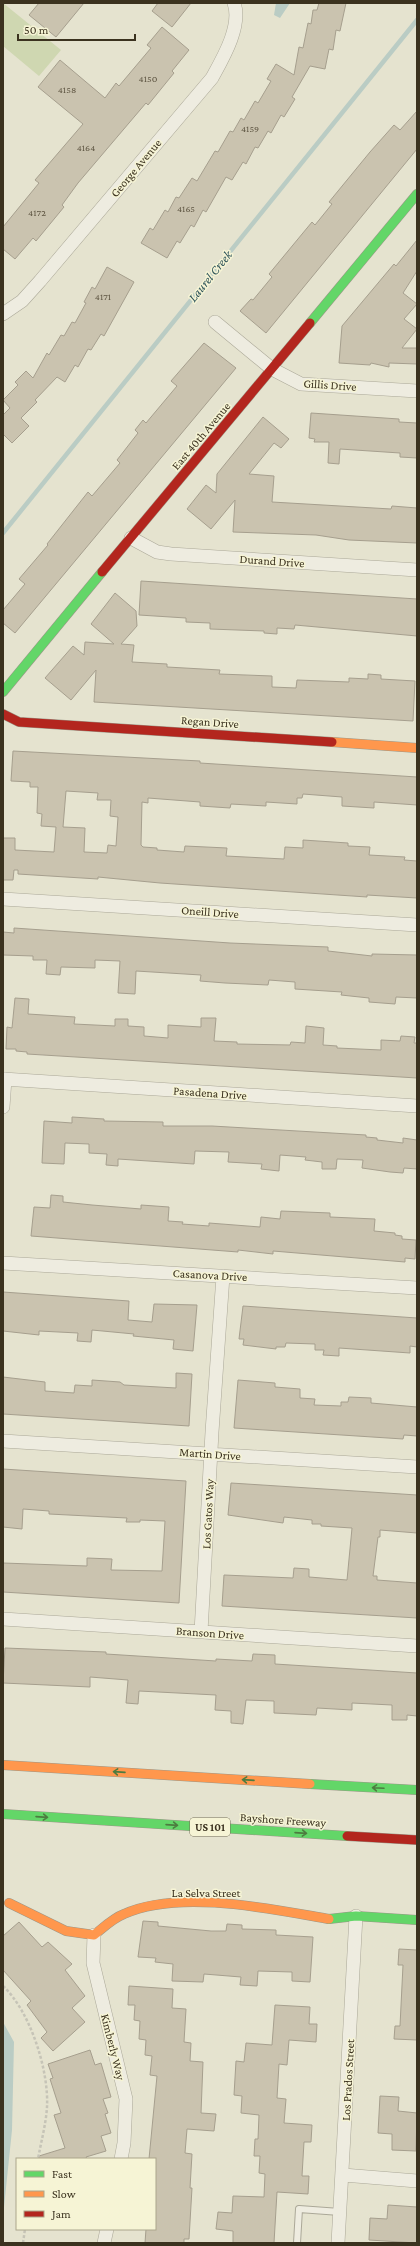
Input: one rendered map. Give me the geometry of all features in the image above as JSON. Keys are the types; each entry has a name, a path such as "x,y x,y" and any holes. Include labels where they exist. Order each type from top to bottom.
{"main road":[{"name":"East 40th Avenue","path":"3,692 417,194"},
{"name":"Regan Drive","path":"3,714 19,722 417,748"},
{"path":"3,1765 417,1790"},
{"name":"Bayshore Freeway","path":"3,1814 417,1840"},
{"name":"La Selva Street","path":"94,1936 123,1914 145,1907 186,1902 240,1904 330,1919 356,1916 417,1920"},
{"path":"9,1903 66,1930 94,1936"}],"street":[{"name":"George Avenue","path":"3,314 22,301 40,281 212,78 230,44 237,10 234,3"},
{"name":"Gillis Drive","path":"215,322 272,369 301,384 417,391"},
{"name":"Durand Drive","path":"131,538 157,552 171,554 417,570"},
{"name":"Oneill Drive","path":"3,898 417,925"},
{"name":"Pasadena Drive","path":"4,1079 417,1106"},
{"path":"3,1107 4,1079"},
{"name":"Casanova Drive","path":"3,1263 417,1288"},
{"name":"Los Gatos Way","path":"201,1632 223,1276"},
{"name":"Martin Drive","path":"3,1441 417,1467"},
{"name":"Branson Drive","path":"3,1619 417,1646"},
{"name":"Los Prados Street","path":"338,2243 343,2175 356,1916"},
{"name":"Kimberly Way","path":"94,1936 93,1964 126,2100 124,2143 121,2158"},
{"path":"343,2175 417,2181"},
{"path":"104,2243 107,2230"}],"lane":[{"path":"297,2243 299,2208 340,2212"}],"path":[{"path":"3,1986 12,1994 30,2026 43,2068 47,2107 38,2158"},
{"path":"23,2243 25,2230"}],"green space":[{"path":"3,3 61,50 39,76 3,46"}],"shaded area":[{"path":"276,3 290,3 280,18 274,15"},
{"path":"3,2022 14,2042 12,2130 3,2217"}],"building":[{"path":"39,3 84,3 56,37 29,15"},
{"path":"158,3 191,3 172,27 152,11"},
{"path":"319,3 346,3 340,31 336,30 333,50 329,49 325,69 310,66 292,97 295,99 284,117 281,115 271,133 268,131 258,148 255,147 246,164 243,162 232,180 226,177 206,212 203,210 194,227 191,225 180,243 177,241 167,258 141,243 150,228 153,230 165,210 168,212 176,197 179,198 192,178 197,181 215,151 218,152 230,131 233,132 241,118 244,120 255,101 258,103 271,81 267,79 276,64 294,75 299,47 303,48 308,23 311,24 313,10 317,10"},
{"path":"162,27 189,50 172,71 174,73 148,105 146,103 78,183 62,205 64,207 36,241 33,238 15,259 3,249 3,227 39,183 35,180 83,124 38,87 60,60 105,98 116,83 119,86 151,48 147,45"},
{"path":"417,111 417,149 266,333 240,311 251,299 253,300 272,277 269,274 312,222 315,225 332,204 329,202 370,152 394,125 400,130"},
{"path":"417,240 417,271 403,293 417,304 404,319 417,329 402,348 417,348 417,364 389,363 389,367 371,363 370,365 339,363 342,326 394,264 396,266"},
{"path":"107,267 134,282 104,336 101,334 91,350 88,349 78,367 75,365 65,382 57,377 35,400 37,402 21,418 29,426 12,443 3,434 3,415 10,408 3,400 18,385 15,382 26,371 33,378 47,353 49,355 61,335 64,336 72,322 75,323 86,303 84,302 92,287 95,289"},
{"path":"204,343 236,368 15,633 3,623 3,610 25,584 19,579 48,545 47,544 88,492 92,496 120,463 117,460 138,433 135,430 143,420 146,423 177,386 171,381"},
{"path":"311,413 399,419 399,422 417,423 417,458 400,457 400,453 340,449 339,464 328,463 329,442 314,442 315,439 309,438"},
{"path":"263,417 289,439 281,448 274,443 249,474 274,476 272,502 391,509 392,506 417,508 417,543 349,540 316,535 233,532 235,500 211,529 187,509 206,485 216,493 217,474"},
{"path":"141,581 417,599 417,636 295,625 294,629 277,628 277,634 264,633 264,631 210,629 210,623 186,622 186,618 139,615"},
{"path":"115,593 136,611 137,626 121,644 134,645 132,662 167,664 167,667 220,670 219,674 272,676 272,687 296,688 297,680 349,682 349,678 368,679 368,674 381,675 381,679 415,681 413,721 94,702 96,670 71,700 45,678 73,646 84,655 85,642 114,644 91,624"},
{"path":"13,751 200,761 200,763 417,777 417,805 374,802 374,808 342,806 342,797 303,794 302,798 297,798 297,804 266,802 266,806 231,804 230,808 200,806 200,802 148,798 148,803 142,802 141,845 143,847 157,848 157,850 184,852 185,846 227,848 226,856 284,859 285,847 303,848 303,840 348,843 348,846 370,847 369,855 405,857 404,860 417,861 417,898 367,895 367,897 160,883 98,877 98,879 18,874 18,870 14,870 13,880 3,880 3,838 15,838 15,850 54,852 56,827 41,826 42,814 37,813 38,787 30,787 30,782 11,781","holes":["66,791 98,793 97,800 111,800 110,816 118,817 116,846 108,845 107,853 84,852 85,828 63,827"]},
{"path":"14,928 230,943 328,947 328,951 372,956 372,954 417,955 417,998 396,997 395,1004 369,1002 369,998 341,995 342,992 295,989 295,982 269,980 268,985 225,983 200,981 201,975 136,971 135,994 118,993 120,961 95,960 95,968 61,967 60,975 46,974 47,960 33,960 33,956 3,955 3,932 14,933"},
{"path":"15,998 29,999 28,1014 75,1017 74,1024 115,1026 115,1019 128,1019 128,1026 144,1027 144,1036 168,1038 168,1025 201,1027 201,1018 216,1018 214,1041 237,1042 237,1044 290,1045 291,1042 305,1043 306,1026 324,1028 323,1045 337,1046 337,1048 381,1050 381,1040 400,1041 401,1036 415,1037 414,1043 417,1043 417,1078 27,1054 27,1052 16,1051 16,1049 6,1049 7,1027 12,1028"},
{"path":"72,1117 104,1119 104,1121 163,1122 163,1126 212,1126 366,1135 366,1137 377,1138 377,1140 403,1143 403,1138 417,1140 417,1169 404,1168 403,1173 390,1172 362,1168 363,1160 337,1159 336,1169 322,1169 322,1162 305,1160 306,1157 280,1155 279,1171 261,1169 262,1164 228,1162 229,1152 195,1151 194,1164 118,1159 118,1166 106,1165 107,1154 89,1153 89,1144 65,1143 64,1164 42,1163 44,1121 72,1123"},
{"path":"51,1195 63,1196 63,1202 92,1205 141,1209 141,1205 169,1207 168,1221 183,1222 182,1224 209,1226 209,1223 260,1227 261,1217 280,1219 281,1211 330,1213 330,1217 375,1219 374,1231 395,1233 395,1235 402,1236 402,1239 416,1240 415,1259 405,1258 405,1262 273,1251 273,1254 238,1250 238,1252 31,1236 34,1207 50,1208"},
{"path":"3,1292 129,1301 128,1320 152,1322 154,1304 197,1305 193,1351 173,1349 174,1340 133,1336 134,1334 92,1330 91,1342 77,1341 78,1333 39,1331 39,1335 3,1331"},
{"path":"243,1306 417,1318 417,1347 410,1346 410,1353 339,1348 339,1356 323,1355 324,1350 315,1350 315,1344 286,1343 285,1347 276,1347 276,1349 243,1345 244,1339 239,1339"},
{"path":"176,1373 192,1374 189,1426 3,1414 3,1377 45,1382 45,1391 74,1393 75,1385 92,1386 92,1380 120,1382 124,1385 176,1388"},
{"path":"238,1380 275,1383 275,1387 300,1389 300,1398 315,1399 314,1405 341,1406 341,1402 348,1402 349,1397 371,1398 371,1403 417,1407 417,1436 404,1435 403,1439 234,1428"},
{"path":"3,1469 186,1481 179,1603 3,1592 3,1563 87,1566 87,1558 112,1559 111,1570 162,1571 165,1521 140,1520 140,1522 126,1522 127,1518 49,1514 49,1511 23,1509 22,1529 3,1527"},
{"path":"231,1483 417,1495 417,1533 380,1530 373,1576 377,1576 377,1580 417,1583 417,1618 222,1606 224,1575 293,1578 294,1568 309,1569 309,1577 347,1580 352,1528 321,1526 321,1524 312,1524 312,1520 284,1517 283,1523 228,1515"},
{"path":"5,1648 106,1652 106,1654 216,1661 216,1659 252,1661 253,1654 275,1655 275,1664 417,1673 417,1716 407,1715 407,1720 392,1720 392,1705 352,1703 352,1710 317,1708 316,1715 274,1713 274,1701 246,1700 243,1724 231,1723 231,1711 215,1710 216,1695 139,1691 138,1704 126,1703 128,1680 90,1677 90,1687 3,1683"},
{"path":"143,1921 158,1922 158,1926 211,1931 226,1931 227,1924 242,1925 242,1929 276,1930 276,1935 313,1937 310,1982 292,1981 292,1972 258,1971 257,1986 240,1985 241,1977 204,1974 203,1982 172,1981 173,1964 155,1962 156,1958 138,1957"},
{"path":"19,1922 42,1947 48,1942 72,1964 65,1970 85,1996 72,2008 85,2022 53,2051 41,2038 47,2032 27,2005 31,2001 3,1970 3,1936"},
{"path":"399,1949 417,1950 417,2040 394,2039 395,2026 400,2026 403,1965 398,1965"},
{"path":"129,1986 173,1989 172,2008 186,2009 184,2042 191,2043 190,2061 203,2062 201,2113 216,2114 214,2131 187,2129 185,2153 192,2154 190,2188 192,2188 189,2239 184,2239 184,2243 145,2243 146,2230 156,2230 156,2158 149,2158 157,2076 150,2075 152,2056 145,2055 146,2040 139,2039 140,2021 134,2020 135,2005 128,2005"},
{"path":"275,2005 310,2007 309,2024 317,2024 316,2042 289,2040 287,2065 279,2064 277,2098 286,2099 284,2123 312,2125 311,2142 304,2142 302,2176 309,2176 308,2194 277,2192 274,2243 233,2243 233,2231 216,2229 218,2212 232,2213 233,2196 264,2197 265,2174 259,2173 260,2156 254,2156 255,2139 258,2139 259,2115 241,2113 242,2096 234,2095 236,2061 244,2062 246,2043 272,2045"},
{"path":"90,2050 95,2065 101,2063 111,2097 103,2099 108,2113 105,2114 111,2133 101,2136 106,2151 86,2158 39,2158 39,2156 65,2148 54,2115 61,2113 50,2079 53,2078 48,2064"},
{"path":"380,2096 399,2097 398,2111 417,2113 416,2151 392,2150 392,2134 378,2133"},
{"path":"388,2205 417,2207 417,2243 369,2240 370,2218 387,2219"}],"waterway":[{"name":"Laurel Creek","path":"3,533 417,20"}],"traffic: fast":[{"path":"310,323 417,194"},
{"path":"3,692 102,572"},
{"path":"310,1784 417,1790"},
{"path":"3,1814 347,1836"},
{"path":"329,1919 356,1916 417,1920"}],"traffic: slow":[{"path":"332,742 417,748"},
{"path":"3,1765 310,1784"},
{"path":"9,1903 66,1931 94,1935 124,1914 146,1907 171,1903 225,1903 280,1910 329,1919"}],"traffic: jam":[{"path":"102,572 310,323"},
{"path":"3,714 19,722 332,742"},
{"path":"347,1836 417,1840"}]}
